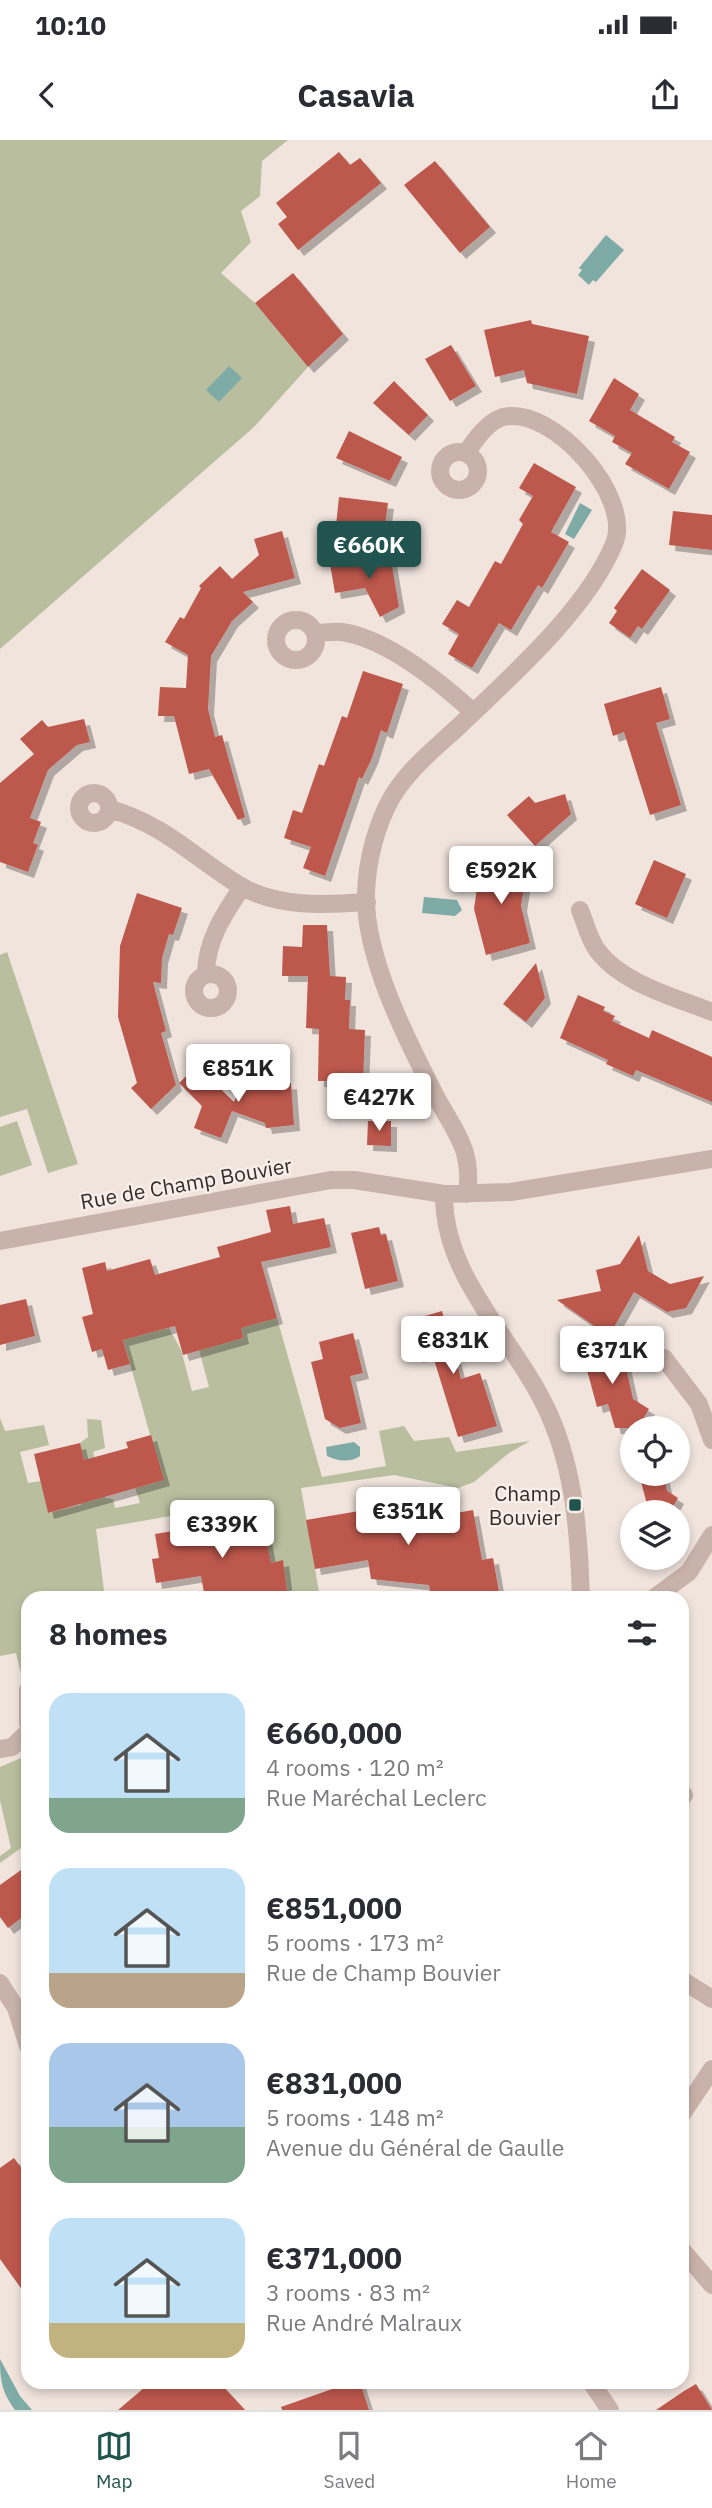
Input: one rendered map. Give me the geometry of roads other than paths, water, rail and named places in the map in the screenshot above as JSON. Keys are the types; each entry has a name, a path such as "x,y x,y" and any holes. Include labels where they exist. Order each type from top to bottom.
{"street":[{"path":"466,453 489,425 502,418 521,416 546,426 566,439 585,459 609,498 618,530 606,559 575,605 526,662 413,770 392,798 373,844 367,902 370,937 398,1015 431,1088 467,1151 470,1173 467,1194"},
{"path":"315,633 342,632 373,642 427,673 473,712"},
{"path":"110,809 141,818 242,887 282,901 330,905 367,902"},
{"path":"206,974 206,955 219,922 242,887"},
{"path":"580,910 596,949 615,968 641,983 712,1012"},
{"name":"Rue de Champ Bouvier","path":"0,1241 331,1180 354,1180 444,1194 492,1190 512,1192 712,1159"},
{"path":"444,1194 446,1228 457,1262 552,1422 575,1505 581,1591"},
{"path":"664,1358 699,1404 712,1440"},
{"path":"663,1591 689,1572 712,1535"},
{"path":"0,1749 12,1747 21,1738"},
{"path":"0,1983 16,2008 21,2024"},
{"path":"689,1984 712,1999"},
{"path":"689,2104 712,2070"},
{"path":"689,2258 712,2284"},
{"path":"596,2389 610,2410"}],"water":[{"path":"606,235 624,250 596,282 593,280 589,285 578,275 582,270 579,268"},
{"path":"229,366 242,378 219,402 206,390"},
{"path":"580,503 592,510 574,539 565,534"},
{"path":"424,897 457,900 462,910 455,916 422,913"},
{"path":"354,1442 360,1447 360,1456 344,1460 327,1456 326,1447"},
{"path":"0,2359 20,2396 32,2410 15,2410 7,2398"}],"place":[{"name":"Champ Bouvier","path":"575,1505"}]}
